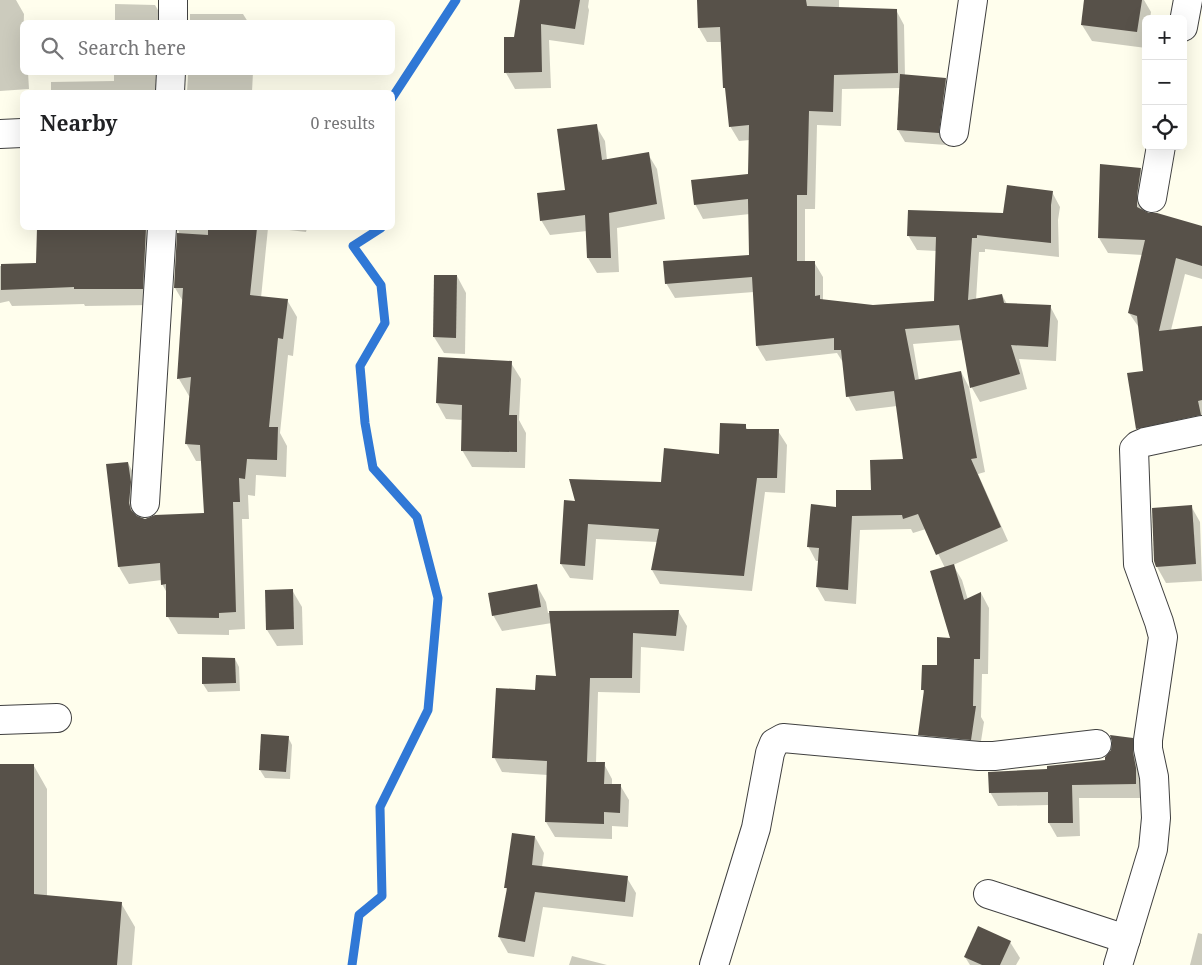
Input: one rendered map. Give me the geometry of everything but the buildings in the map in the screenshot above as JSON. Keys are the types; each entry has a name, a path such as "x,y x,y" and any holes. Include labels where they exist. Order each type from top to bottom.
{"street":[{"path":"173,0 173,20"},
{"path":"954,132 973,0"},
{"path":"1185,15 1188,0"},
{"path":"170,90 171,75"},
{"path":"0,134 20,134"},
{"path":"1152,198 1160,150"},
{"path":"144,503 162,230"},
{"path":"1118,965 1153,849 1156,818 1154,777 1148,740 1163,637 1138,564 1134,449 1145,442 1202,430"},
{"path":"0,720 57,718"},
{"path":"714,965 756,828 770,753 774,743 783,738 979,756 1097,744"},
{"path":"988,894 1126,939"}],"waterway":[{"path":"395,93 456,0"},
{"path":"352,965 359,915 382,896 380,807 428,710 438,598 417,517 373,468 365,423 360,366 385,323 381,285 353,246 378,230"}]}
